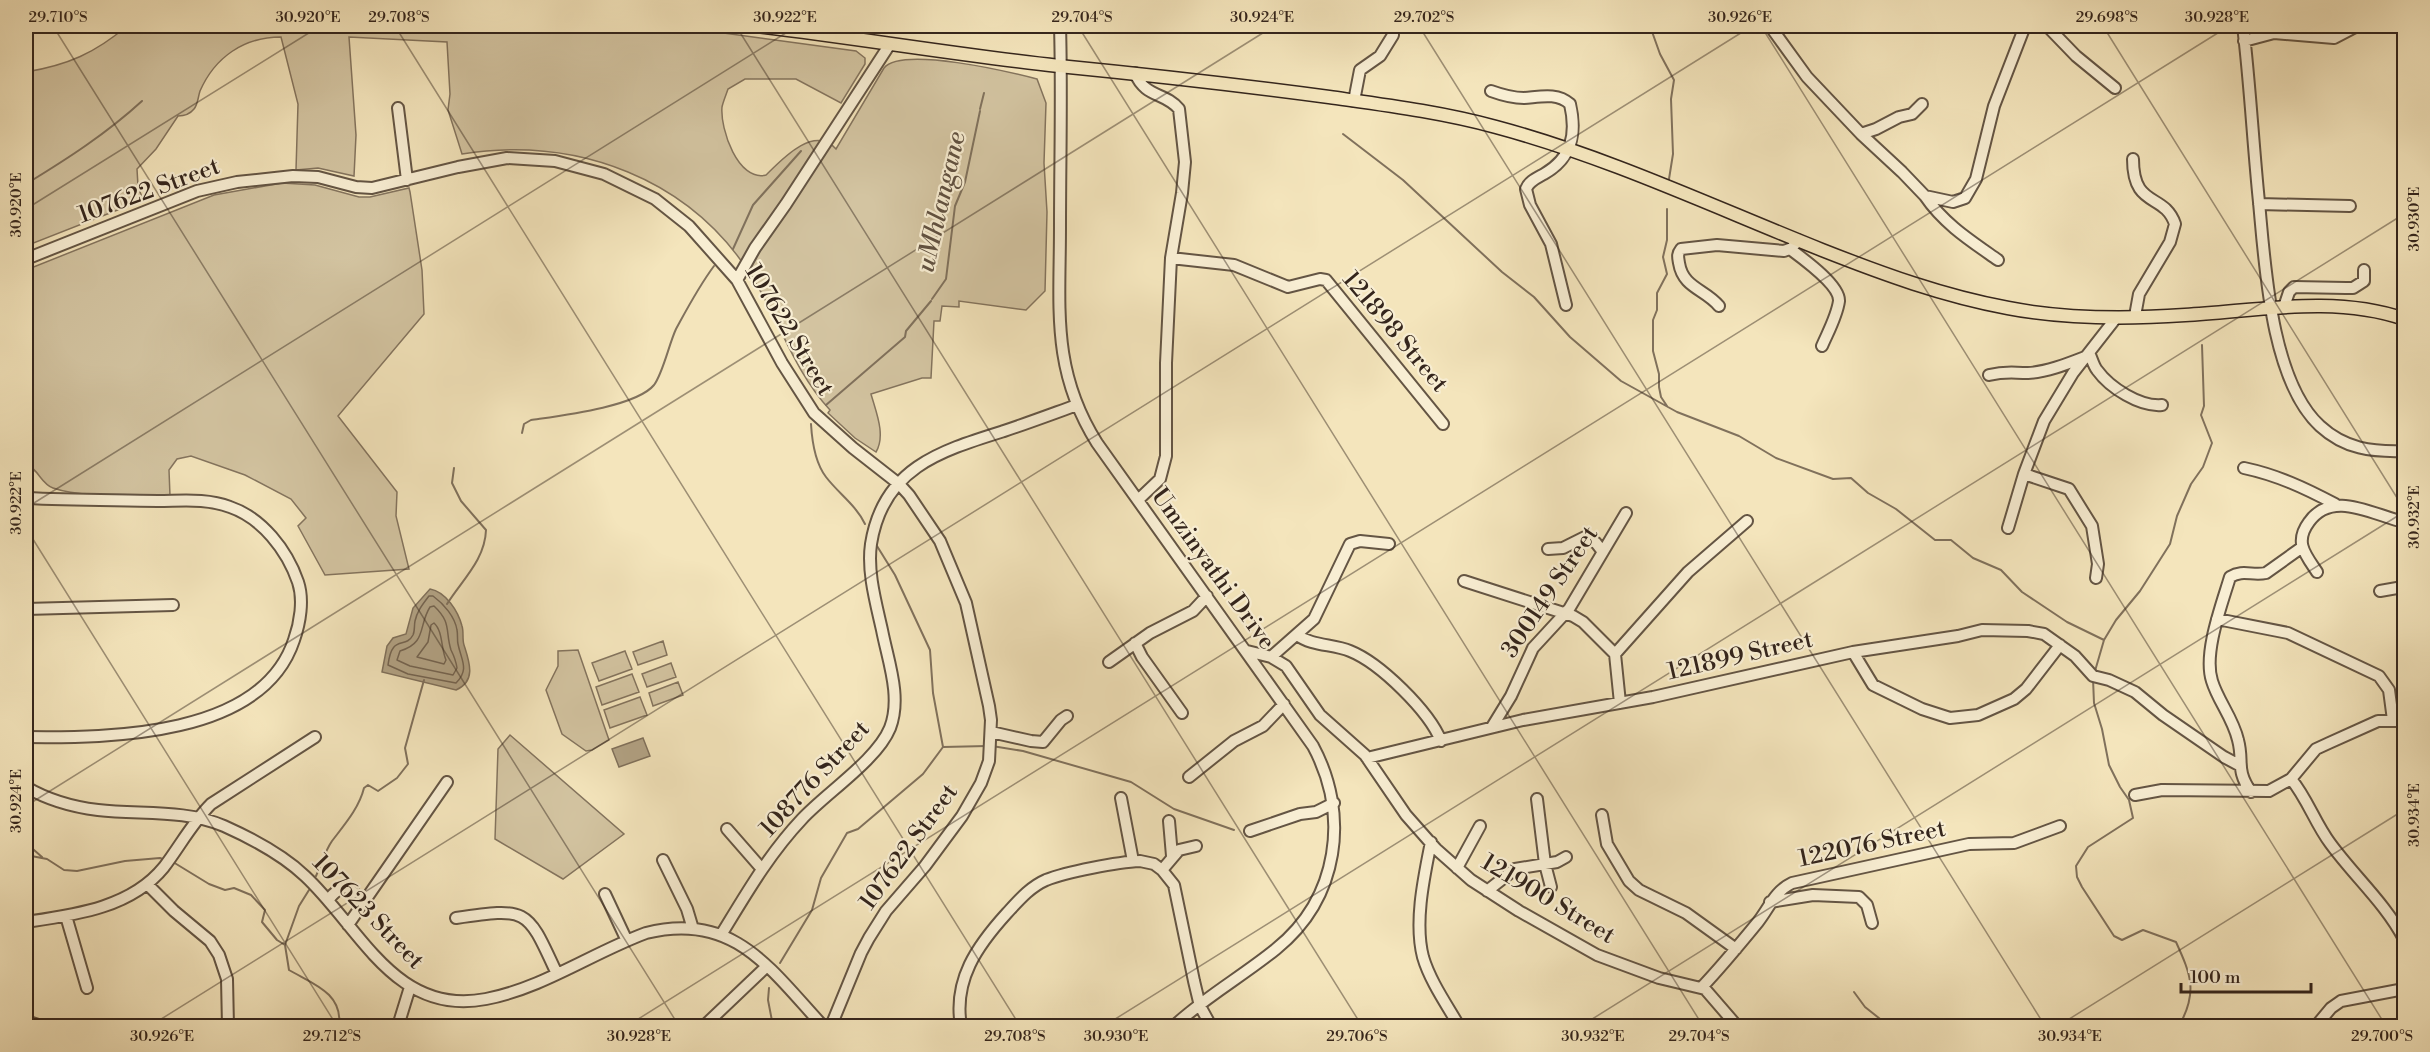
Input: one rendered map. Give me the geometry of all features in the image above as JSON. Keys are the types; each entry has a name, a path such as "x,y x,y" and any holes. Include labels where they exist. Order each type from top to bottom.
{"main road":[{"path":"756,26 1059,66 1354,100 1480,123 1569,149 1794,245 1946,294 2010,309 2116,318 2182,316 2284,307 2350,308 2371,310 2404,319"}],"street":[{"name":"Umzinyathi Drive","path":"1060,26 1058,314 1065,363 1077,405 1097,443 1247,651 1318,755 1334,803 1335,833 1331,861 1326,879 1314,905 1293,933 1278,948 1174,1026"},
{"path":"1770,26 1807,77 1861,134 1902,172 1945,221 1998,260"},
{"path":"1925,196 1953,202 1960,201 1968,195 1976,179 1994,106 2025,26"},
{"path":"2047,26 2076,56 2115,88"},
{"path":"2243,26 2270,309 2295,390 2301,403 2321,427 2351,446 2379,452 2404,451"},
{"path":"2244,41 2274,33 2334,38 2357,26"},
{"path":"1354,100 1362,68 1380,56 1393,35"},
{"path":"737,280 755,248 890,44"},
{"path":"1135,73 1145,89 1177,106 1182,120 1184,180 1171,258 1166,363 1166,456 1160,479 1138,500"},
{"path":"1491,91 1516,97 1546,96 1568,102 1573,130 1569,149 1558,165 1530,183 1526,189 1530,205 1551,244 1566,305"},
{"path":"1861,134 1899,117 1912,114 1922,104"},
{"path":"398,108 406,180"},
{"name":"107622 Street","path":"26,259 197,191 222,184 300,176 372,188 458,167 507,158 541,159 588,168 638,189 675,213 737,280 782,363 814,413 853,448 899,484 940,541 960,585 985,682 991,736 989,761 981,783 962,816 925,866 886,911 869,938 831,1026"},
{"path":"2133,159 2138,187 2170,214 2175,224 2170,242 2139,294 2135,316"},
{"path":"2259,204 2350,206"},
{"path":"1719,306 1684,278 1678,255 1681,249 1717,245 1770,251 1794,245 1838,294 1835,315 1822,346"},
{"name":"121898 Street","path":"1171,258 1234,265 1288,287 1320,279 1326,280 1443,424"},
{"path":"2284,307 2289,292 2294,287 2353,288 2364,281 2364,270"},
{"path":"2008,528 2024,474 2044,421 2073,373 2116,318"},
{"path":"1989,375 2006,371 2028,373 2038,371 2087,355"},
{"path":"2087,355 2101,374 2131,398 2148,405 2162,405"},
{"name":"108776 Street","path":"721,935 761,868 814,807 874,753 890,727 894,711 894,687 873,589 870,556 879,518 899,484 924,461 946,450 1077,405"},
{"path":"2244,468 2296,483 2335,504 2404,522"},
{"path":"2024,474 2069,489 2092,526 2098,564 2096,578"},
{"path":"26,498 68,501 192,500 229,506 248,516 277,543 293,568 299,585 301,605 294,643 279,670 255,695 232,707 192,723 136,734 26,737"},
{"path":"2317,572 2301,548 2301,536 2312,518 2321,509 2335,504"},
{"name":"300149 Street","path":"1492,727 1504,709 1533,648 1563,615 1582,589 1626,513"},
{"path":"1614,654 1688,572 1748,520"},
{"path":"1548,549 1563,548 1585,537 1596,543 1603,552"},
{"path":"1247,651 1271,657 1297,635 1318,613 1350,544 1360,541 1389,544"},
{"path":"2252,792 2245,783 2239,765 2239,743 2235,729 2211,678 2210,663 2217,619 2230,577 2241,571 2259,575 2266,573 2301,548"},
{"path":"1464,581 1563,615 1573,616 1583,622 1614,654 1620,703"},
{"path":"2380,591 2397,588 2404,590"},
{"path":"1109,662 1150,633 1187,615 1207,596"},
{"path":"26,609 173,605"},
{"path":"2135,795 2162,790 2269,791 2291,779 2316,749 2378,721 2399,720 2389,690 2379,676 2288,633 2217,619"},
{"name":"121899 Street","path":"1367,758 1492,727 1620,703 1853,652 1958,636 1982,630 2038,632 2075,656 2088,673 2109,680 2142,697 2163,715 2239,765"},
{"path":"1297,635 1353,652 1387,676 1416,704 1441,741"},
{"path":"1135,643 1142,657 1182,713"},
{"path":"1853,652 1873,685 1922,709 1950,718 1978,715 2014,699 2026,689 2060,645"},
{"name":"121900 Street","path":"1271,657 1281,662 1291,672 1326,722 1367,758 1406,815 1456,867 1487,891 1605,959 1659,978 1702,987"},
{"path":"1189,777 1234,741 1263,726 1284,704"},
{"path":"991,736 1043,742 1067,716"},
{"path":"26,922 66,916 107,906 147,884 175,853 197,818 221,796 315,737"},
{"path":"2291,779 2299,788 2325,836 2387,910 2404,939"},
{"path":"348,925 447,782"},
{"name":"107623 Street","path":"26,787 53,800 89,809 178,814 197,818 249,837 278,854 305,876 378,959 410,987 446,1000 483,1000 509,993 557,974 627,941 664,929 693,929 721,935 744,946 767,966 823,1026"},
{"path":"1121,798 1133,861"},
{"path":"1537,799 1545,864 1551,887"},
{"path":"1250,831 1300,814 1316,812 1334,803"},
{"path":"1602,815 1607,844 1629,881 1640,890 1686,913 1736,949"},
{"path":"1169,821 1172,856"},
{"path":"1456,867 1480,826"},
{"name":"122076 Street","path":"1702,987 1736,949 1770,902 1784,888 1797,881 1969,844 2014,843 2060,826"},
{"path":"727,829 761,868"},
{"path":"1431,842 1421,895 1422,951 1432,976 1459,1026"},
{"path":"1162,870 1179,850 1196,846"},
{"path":"1487,891 1515,869 1557,862 1566,857"},
{"path":"663,860 687,909 693,929"},
{"path":"961,1026 959,996 969,963 989,933 1026,893 1038,884 1055,877 1133,861 1145,861 1162,870 1176,890 1200,1005 1211,1026"},
{"path":"147,884 216,948 223,962 227,979 228,1026"},
{"path":"328,900 339,889 346,888 353,890 363,903"},
{"path":"605,894 627,941"},
{"path":"1770,902 1813,895 1859,897 1867,905 1872,923"},
{"path":"456,918 504,912 524,918 538,933 557,974"},
{"path":"66,916 87,988"},
{"path":"704,1026 767,966"},
{"path":"398,1026 410,987"},
{"path":"1702,987 1710,993 1737,1026"},
{"path":"2316,1026 2331,1008 2341,1001 2404,989"},
{"path":"26,1021 41,1026"}],"shaded area":[{"path":"127,26 672,26 856,51 865,58 865,64 841,103 796,79 745,79 728,89 722,107 724,128 739,162 756,175 766,175 790,153 809,142 827,143 836,149 884,68 895,62 912,59 933,60 1004,71 1037,79 1046,103 1045,291 1026,310 959,301 959,307 942,306 940,321 934,321 931,378 922,378 871,394 880,431 876,452 855,438 828,413 830,410 797,363 754,280 728,245 698,215 665,191 628,172 589,159 547,152 505,150 462,154 448,110 450,94 447,42 349,37 356,135 354,176 318,168 296,170 298,104 281,37 268,38 243,45 232,51 214,68 200,91 194,109 178,116 156,149 137,169 138,186 143,200 26,246 26,72 55,66 92,51"},
{"path":"282,183 315,185 359,197 370,197 409,188 422,270 424,314 338,416 397,492 396,516 409,569 325,575 298,526 306,518 291,499 245,475 191,456 177,459 169,470 170,496 94,495 65,491 49,486 34,469 26,465 26,270 214,195"},
{"path":"663,641 667,655 638,665 633,652"},
{"path":"578,650 609,740 586,751 562,734 546,690 558,666 558,651"},
{"path":"625,651 632,669 599,681 592,663"},
{"path":"671,663 676,677 647,687 642,674"},
{"path":"632,674 639,692 602,705 596,687"},
{"path":"678,682 683,695 653,706 649,693"},
{"path":"640,697 647,715 610,728 604,710"},
{"path":"510,735 624,834 563,879 495,839 498,749"}],"water":[{"path":"430,589 441,594 451,603 462,626 463,643 470,670 467,681 456,690 382,672 387,646 393,638 406,634 413,608"},
{"path":"643,738 650,756 619,767 612,749"}],"waterway":[{"path":"1650,26 1660,54 1674,80 1671,99 1673,154 1669,179"},
{"name":"uMhlangane","path":"980,109 984,93"},
{"path":"26,184 86,146 142,101"},
{"name":"uMhlangane","path":"932,299 946,279 955,206 965,182 980,111"},
{"path":"1343,134 1403,180 1502,272 1534,297 1570,337 1621,381 1677,412 1739,436 1776,458 1833,479 1851,478 1868,493 1896,509 1935,540 1951,540 1973,558 2001,570 2022,592 2067,622 2104,640"},
{"path":"733,249 753,205 801,151"},
{"path":"1667,209 1667,240 1663,257 1667,274 1657,293 1657,310 1653,320 1653,351 1659,374 1661,397 1667,406"},
{"path":"522,433 524,424 531,420 614,405 645,393 654,385 676,329 714,266"},
{"name":"uMhlangane","path":"826,405 905,337 906,331 931,301"},
{"path":"2095,671 2104,640 2116,620 2140,591 2170,544 2177,516 2191,484 2203,467 2212,443 2201,415 2204,406 2202,345"},
{"name":"uMhlangane","path":"811,424 815,452 823,472 857,511 865,524"},
{"path":"447,604 482,551 486,530 461,501 452,483 454,468"},
{"name":"uMhlangane","path":"780,963 812,910 821,878 847,833 858,829 923,774 943,747 933,693 930,650 895,575 877,546"},
{"path":"2093,679 2094,703 2109,765 2129,800 2133,818 2088,847 2076,866 2077,877 2114,936 2122,940 2143,930 2176,942 2189,974 2190,984 2189,1003 2179,1026"},
{"path":"316,876 325,854 355,809 364,788 368,785 378,791 397,778 408,764 405,748 424,680"},
{"path":"943,747 987,746"},
{"path":"992,746 1023,751 1131,782 1174,809 1234,830"},
{"path":"26,843 42,857"},
{"path":"26,855 47,859 64,870 77,871 125,861 160,858 165,860"},
{"path":"173,862 209,884 225,890 234,888 251,895 265,910 262,922 277,940 285,945 289,970 316,985 331,997 339,1015 339,1026"},
{"path":"285,945 299,906 309,890"},
{"name":"uMhlangane","path":"769,988 768,1000 773,1026"},
{"path":"1854,992 1865,1007 1889,1026"}]}
